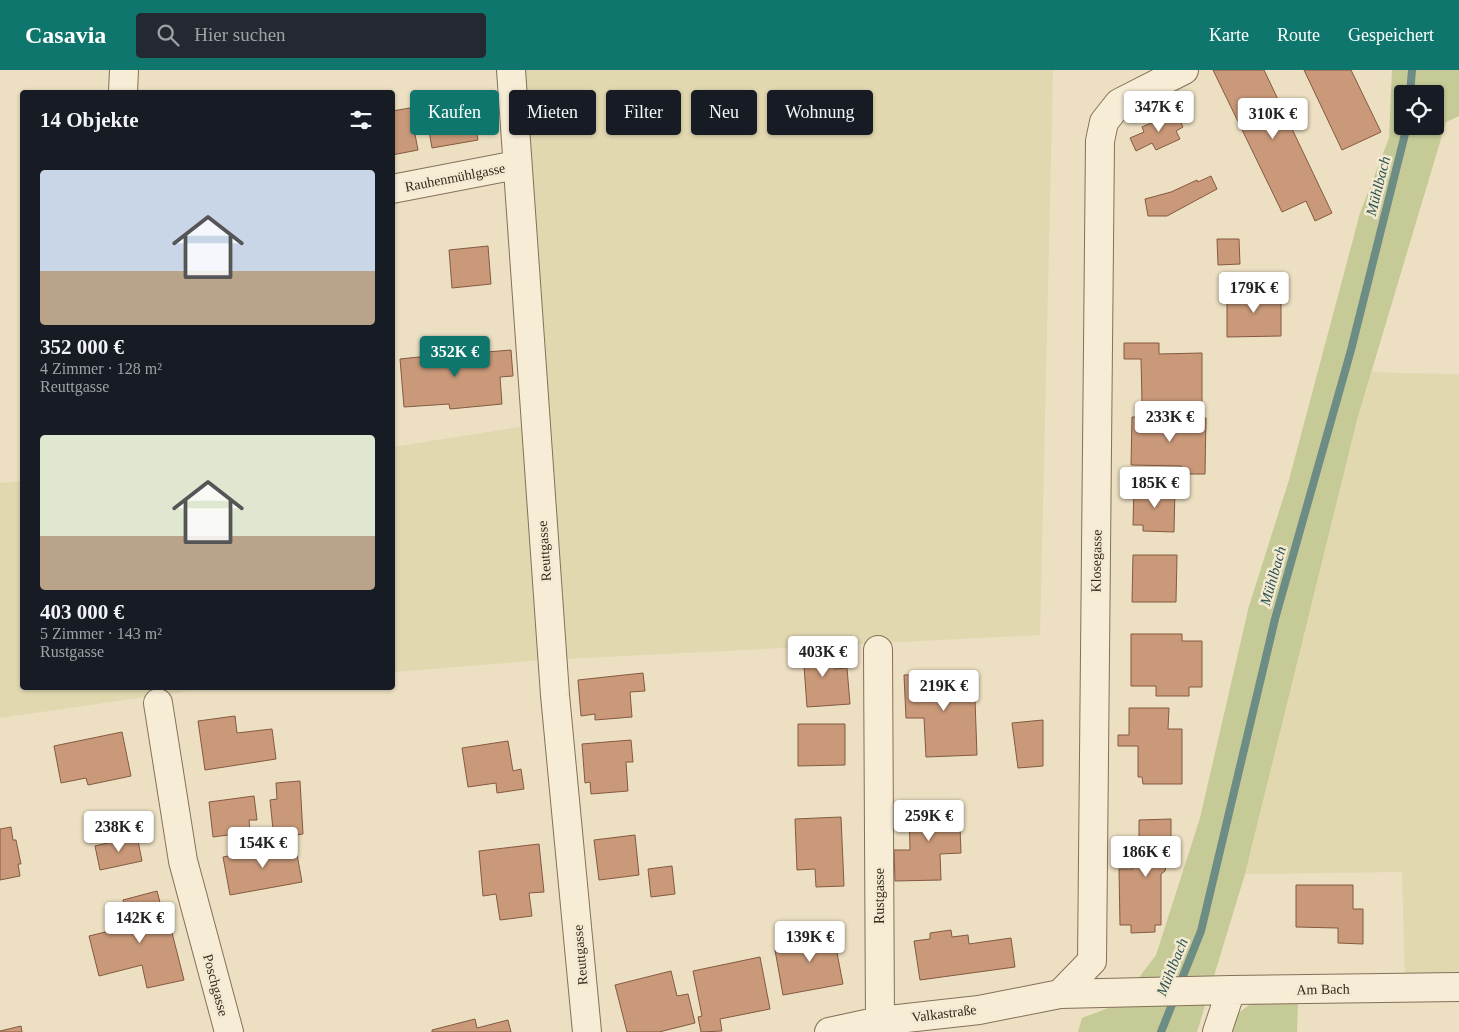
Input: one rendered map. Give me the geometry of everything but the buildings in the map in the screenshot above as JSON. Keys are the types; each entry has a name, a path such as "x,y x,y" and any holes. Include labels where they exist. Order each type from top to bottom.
{"street":[{"path":"123,90 124,70"},
{"name":"Reuttgasse","path":"511,70 555,695 587,1032"},
{"name":"Klosegasse","path":"1060,994 1092,961 1100,141 1104,122 1119,102 1184,70"},
{"name":"Rauhenmühlgasse","path":"395,188 518,165"},
{"name":"Rustgasse","path":"878,650 880,1021"},
{"name":"Poschgasse","path":"158,703 183,861 229,1032"},
{"name":"Am Bach","path":"1158,992 1459,988"},
{"path":"1217,1032 1218,990"},
{"name":"Valkastraße","path":"829,1032 880,1021 979,1010 1060,994 1158,992"}],"shaded area":[{"path":"521,70 1053,70 1040,635 563,659 526,135 596,135 596,90 522,90"},
{"path":"1372,371 1459,374 1459,975 1405,976 1402,872 1245,874 1357,420"},
{"path":"526,426 544,660 395,672 395,447"},
{"path":"20,481 20,690 194,690 0,718 0,483"}],"green space":[{"path":"1392,70 1459,70 1459,116 1446,122 1444,129 1444,85 1394,85 1394,135 1442,135 1357,420 1245,874 1197,1032 1078,1032 1082,1018 1119,1004 1156,955 1200,818 1249,606 1289,480 1360,213 1389,138"},
{"path":"1257,999 1298,1000 1297,1032 1228,1032 1232,1018"}],"waterway":[{"name":"Mühlbach","path":"1411,85 1412,70"},
{"name":"Mühlbach","path":"1179,986 1201,931 1275,619 1351,350 1405,135"},
{"name":"Mühlbach","path":"1161,1032 1175,997"}]}
